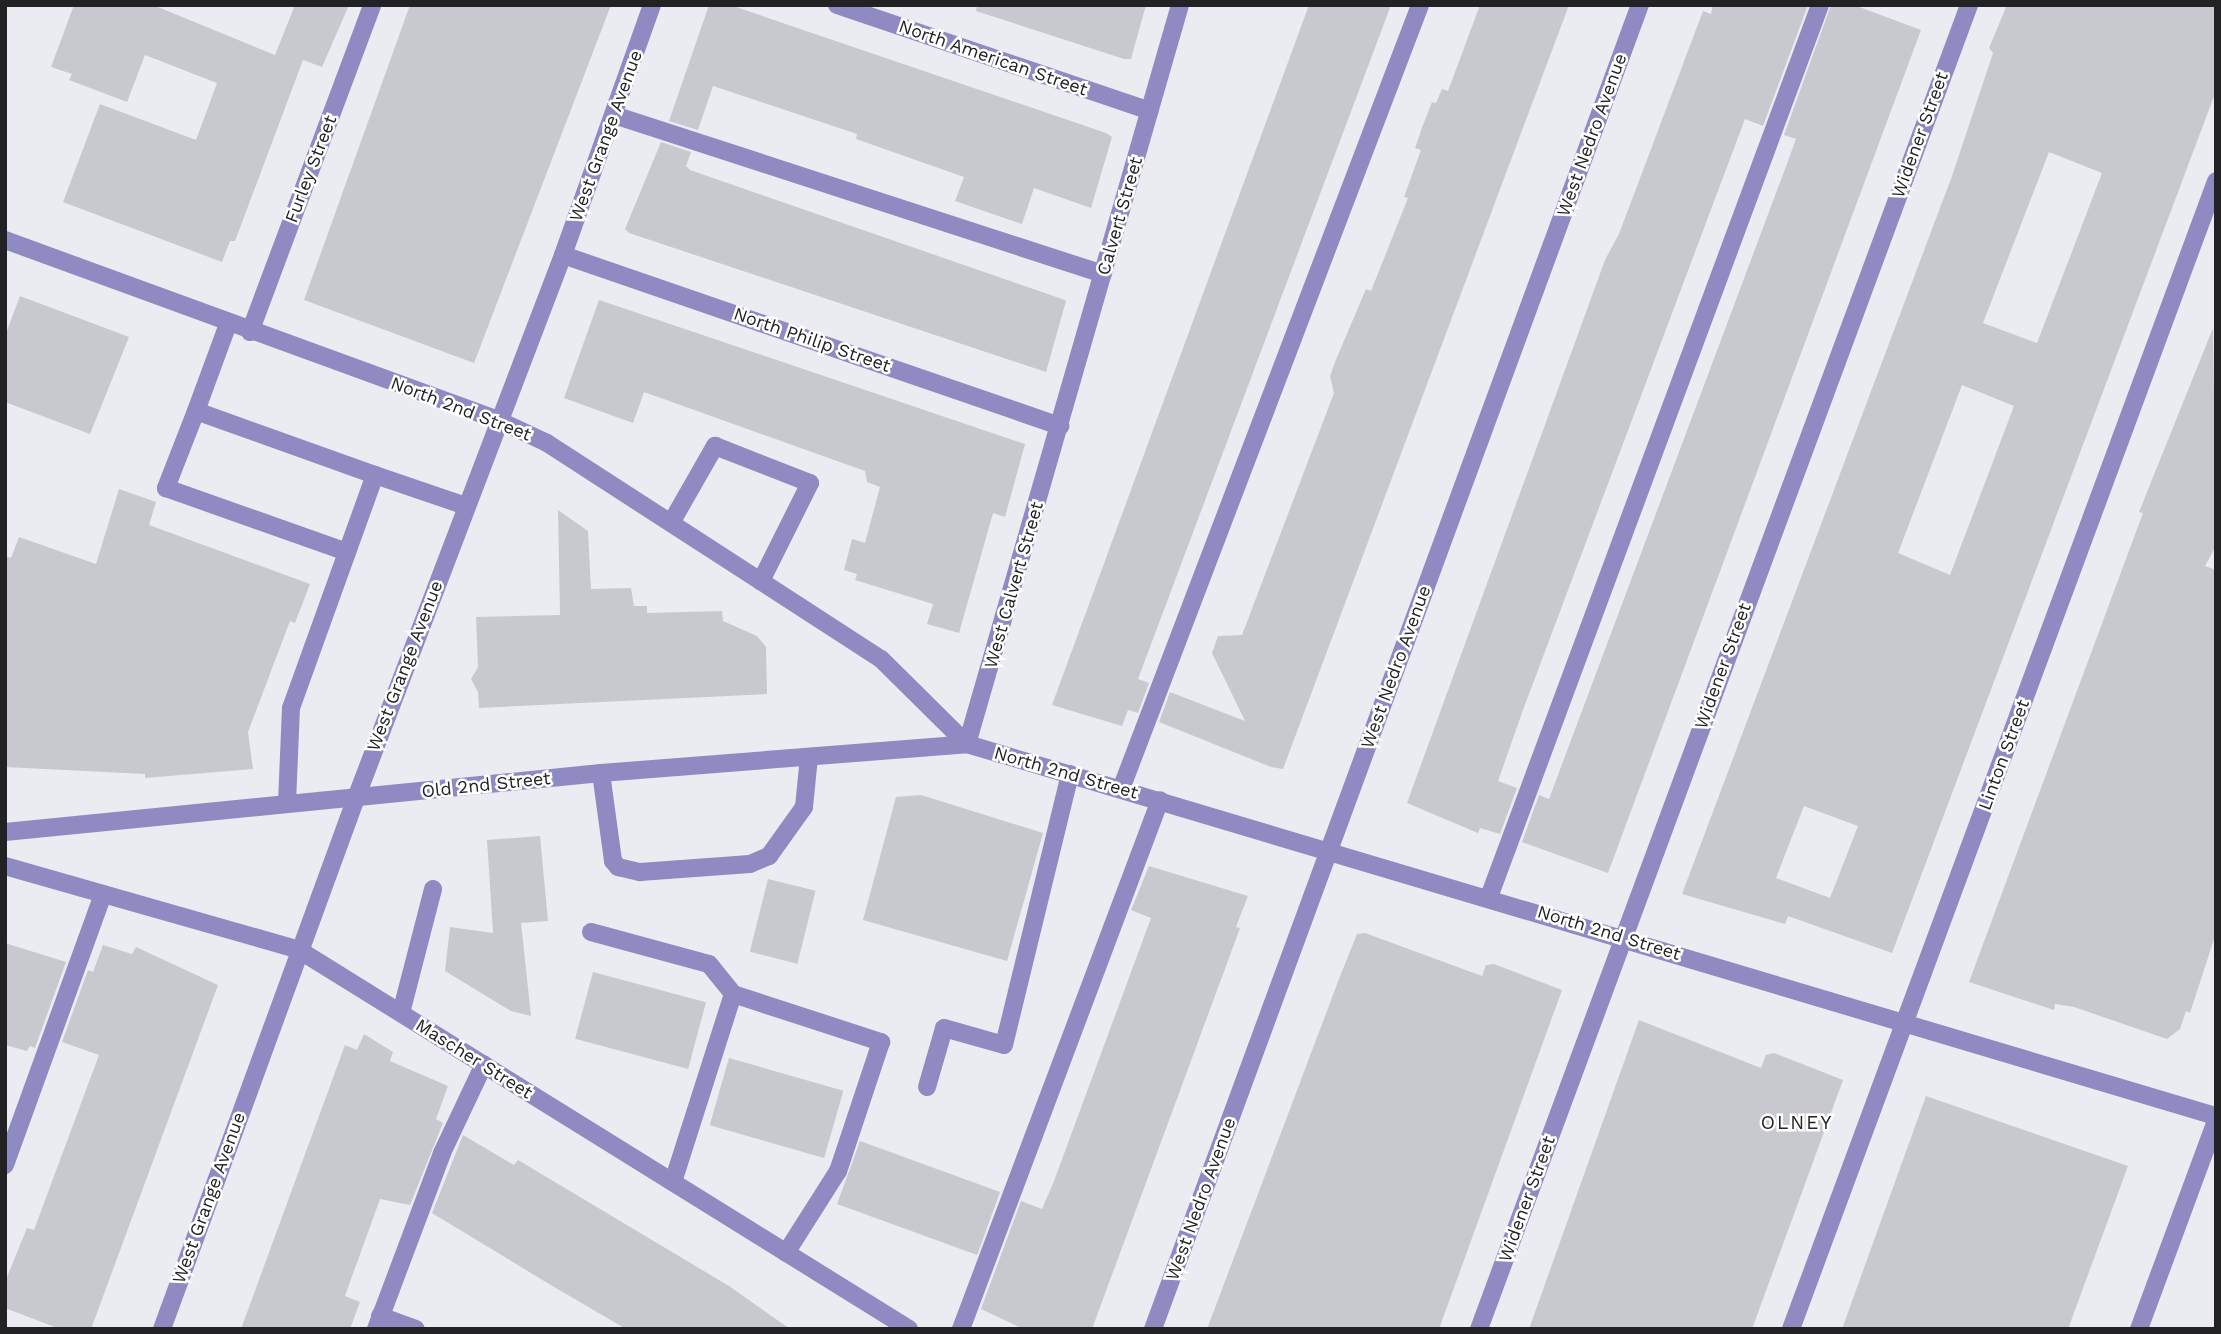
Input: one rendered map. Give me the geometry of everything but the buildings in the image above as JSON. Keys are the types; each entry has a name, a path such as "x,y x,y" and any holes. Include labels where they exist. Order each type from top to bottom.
{"street":[{"name":"Furley Street","path":"250,332 372,5"},
{"name":"West Grange Avenue","path":"162,1329 299,950 498,420 563,255 652,5"},
{"name":"North American Street","path":"837,5 1150,111"},
{"name":"Calvert Street","path":"1060,426 1180,5"},
{"path":"1121,789 1420,5"},
{"name":"West Nedro Avenue","path":"1153,1329 1640,5"},
{"path":"1489,897 1820,5"},
{"name":"Widener Street","path":"1479,1329 1969,5"},
{"path":"614,114 1103,274"},
{"name":"Linton Street","path":"1791,1329 2216,181"},
{"name":"North 2nd Street","path":"5,240 228,324 498,420 547,443 881,659 967,744 1489,897 1904,1025 2216,1116"},
{"name":"North Philip Street","path":"563,255 1060,426"},
{"path":"228,324 166,488 347,552"},
{"path":"196,411 466,506"},
{"name":"West Calvert Street","path":"967,744 1060,426"},
{"path":"671,523 715,446 810,482 761,581"},
{"path":"287,803 291,708 375,475"},
{"name":"Old 2nd Street","path":"5,832 601,773 967,744"},
{"path":"601,773 612,861 618,867 640,872 750,864 769,856 804,807 809,757"},
{"path":"927,1087 944,1028 1004,1045 1070,774"},
{"path":"961,1329 1160,800"},
{"name":"Mascher Street","path":"5,866 299,950 909,1329"},
{"path":"401,1013 433,889"},
{"path":"5,1165 13,1118 103,894"},
{"path":"591,932 709,964 733,994 881,1042 838,1171 786,1253"},
{"path":"673,1182 733,994"},
{"path":"416,1329 378,1323 442,1153 484,1064"},
{"path":"2139,1329 2216,1121"}],"district":[{"name":"OLNEY","path":"1797,1123"}]}
